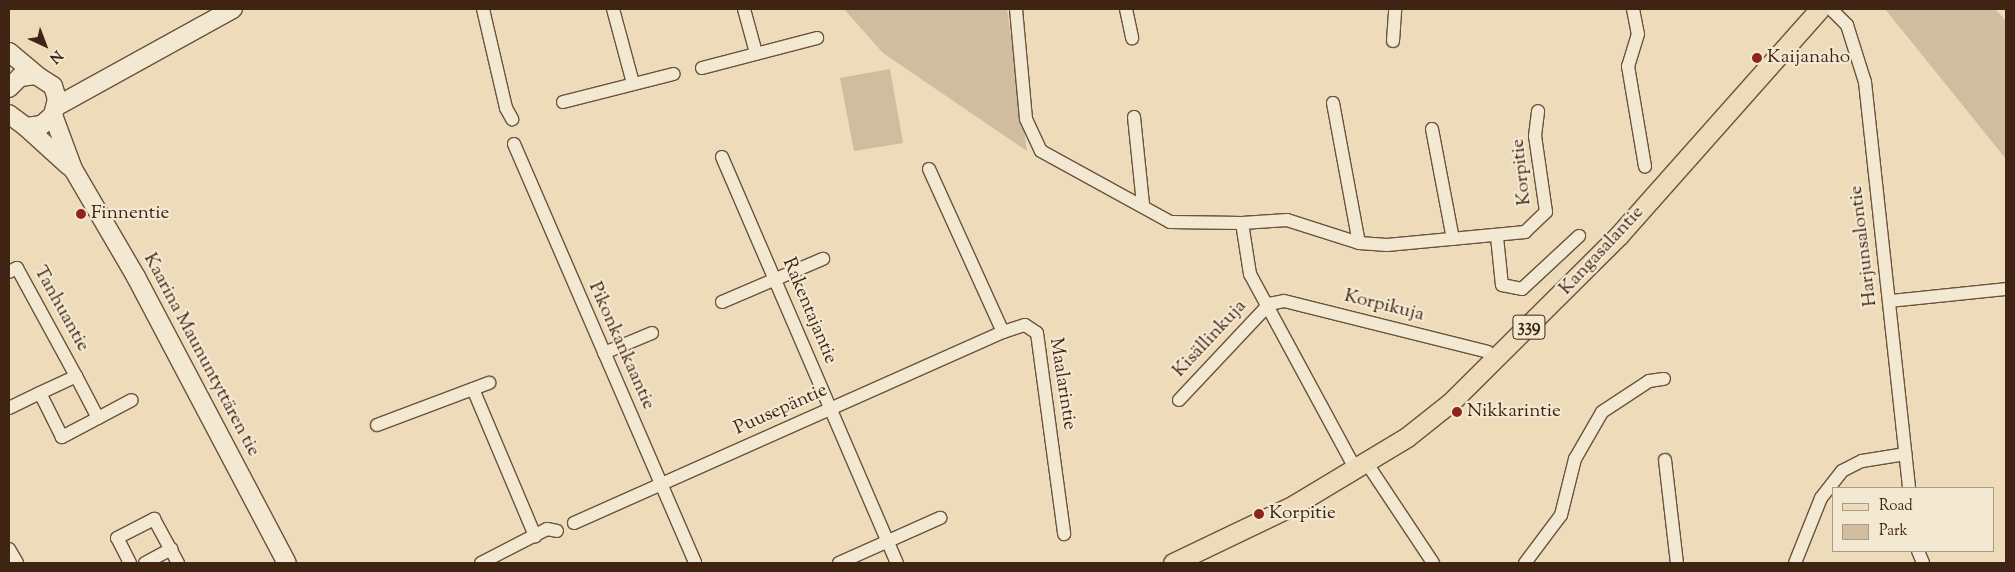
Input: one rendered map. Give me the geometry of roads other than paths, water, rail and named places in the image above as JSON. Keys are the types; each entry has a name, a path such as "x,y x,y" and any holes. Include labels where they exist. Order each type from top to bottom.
{"main road":[{"path":"14,120 42,125 55,110 104,78 202,29 232,9"},
{"name":"Kangasalantie","path":"1173,563 1263,521 1360,465 1451,402 1513,344 1619,235 1820,9"},
{"path":"9,52 52,86 104,78"},
{"path":"9,87 20,77 36,75"},
{"name":"Kaarina Maununtyttären tie","path":"52,86 55,110 73,170 136,277 287,563"},
{"name":"Kaarina Maununtyttären tie","path":"14,120 73,170"}],"street":[{"path":"483,9 506,108 512,119"},
{"path":"613,9 633,83"},
{"path":"744,9 756,53"},
{"name":"Korpitie","path":"1016,9 1026,119 1040,151 1143,204 1170,222 1242,223 1287,220 1358,243 1497,237 1525,232 1546,212 1535,136 1538,112"},
{"path":"1126,9 1132,38"},
{"path":"1393,41 1395,9"},
{"path":"1633,9 1638,34 1628,66 1645,167"},
{"name":"Harjunsalontie","path":"1831,9 1847,26 1865,82 1910,487"},
{"path":"702,68 817,38"},
{"path":"562,102 674,74"},
{"path":"1334,103 1358,243"},
{"path":"1134,117 1143,204"},
{"path":"1432,129 1453,239"},
{"name":"Pikonkankaantie","path":"514,144 695,563"},
{"name":"Rakentajantie","path":"722,157 897,563"},
{"path":"929,170 1002,332"},
{"path":"1242,223 1250,274 1269,304 1296,367 1360,465 1433,563"},
{"path":"1497,237 1502,285 1522,289 1579,236"},
{"path":"722,302 823,259"},
{"name":"Tanhuantie","path":"9,272 17,268 98,418"},
{"path":"1890,301 2006,290"},
{"name":"Korpikuja","path":"1269,304 1291,302 1488,352"},
{"name":"Kisällinkuja","path":"1179,400 1269,304"},
{"name":"Maalarintie","path":"1002,332 1025,325 1037,333 1064,534"},
{"name":"Puusepäntie","path":"574,523 1002,332"},
{"path":"604,353 652,333"},
{"name":"Tanhuantie","path":"9,408 76,376"},
{"path":"1525,563 1561,515 1575,459 1602,412 1649,381 1664,380"},
{"path":"377,425 489,383"},
{"path":"473,388 535,536"},
{"path":"40,393 62,437 132,400"},
{"path":"1795,563 1821,498 1842,471 1862,461 1905,454"},
{"path":"1666,460 1677,563"},
{"path":"839,563 940,518"},
{"path":"130,563 117,538 154,519 178,563"},
{"path":"482,563 546,529 557,531"},
{"path":"9,549 16,563"},
{"path":"145,563 170,549"}],"place":[{"name":"Kaijanaho","path":"1757,58"},
{"name":"Finnentie","path":"81,214"},
{"name":"Nikkarintie","path":"1457,412"},
{"name":"Korpitie","path":"1259,514"}]}
